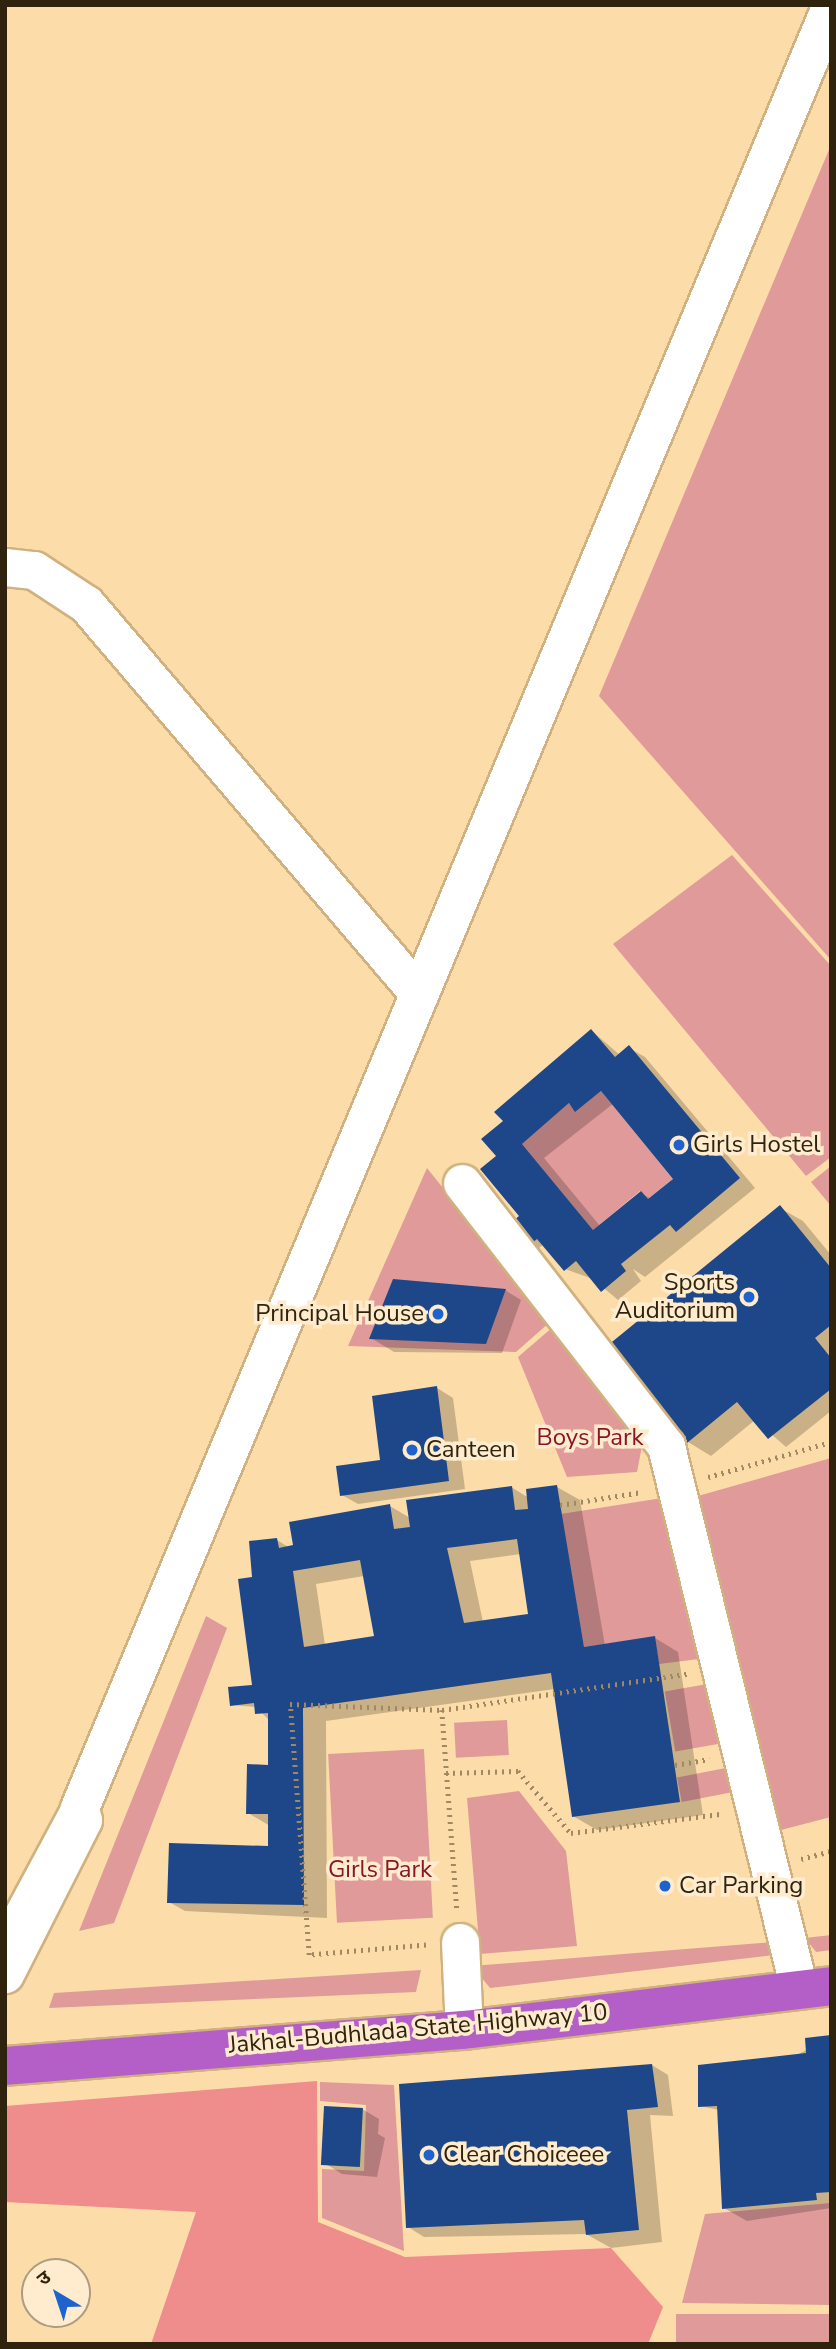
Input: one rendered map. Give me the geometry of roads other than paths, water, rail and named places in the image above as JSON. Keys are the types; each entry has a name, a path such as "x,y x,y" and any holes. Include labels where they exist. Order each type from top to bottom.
{"highway":[{"name":"Jakhal-Budhlada State Highway 10","path":"5,2066 464,2030 815,1987"}],"street":[{"path":"5,1948 80,1808 831,7"},
{"path":"5,567 34,570 86,604 419,994"},
{"path":"462,1183 666,1447 755,1810 815,1987"},
{"path":"5,1974 83,1821 80,1808"},
{"path":"460,1942 464,2030"}],"place":[{"name":"Girls Hostel","path":"679,1145"},
{"name":"Sports Auditorium","path":"749,1297"},
{"name":"Principal House","path":"438,1314"},
{"name":"Canteen","path":"412,1450"},
{"name":"Car Parking","path":"665,1886"},
{"name":"Clear Choiceee","path":"429,2155"}],"park label":[{"name":"Boys Park","path":"590,1438"},
{"name":"Girls Park","path":"380,1870"}]}
